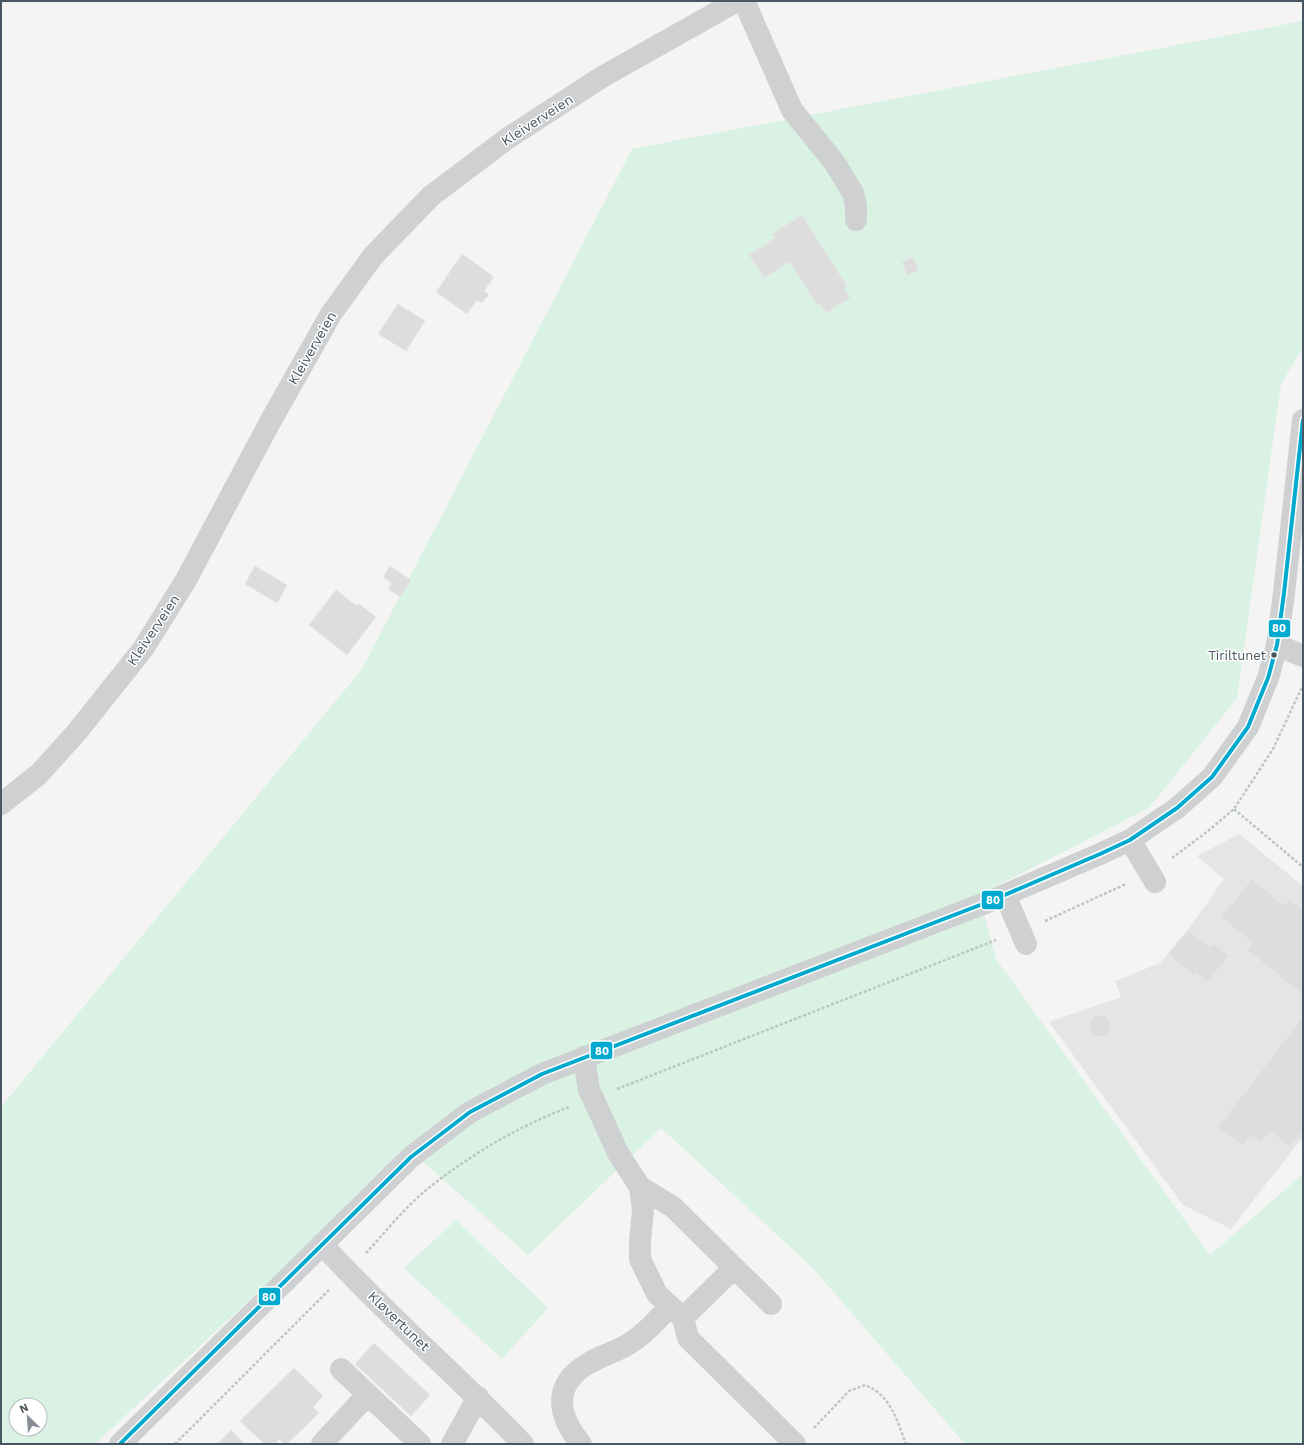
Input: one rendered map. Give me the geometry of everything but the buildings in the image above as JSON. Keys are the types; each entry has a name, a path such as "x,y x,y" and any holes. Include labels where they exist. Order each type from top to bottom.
{"street":[{"name":"Kleiverveien","path":"1,804 39,774 76,733 143,649 186,580 270,422 331,314 373,256 432,196 508,138 602,77 737,1"},
{"path":"744,1 792,110 834,162 853,193 856,206 856,220"},
{"path":"120,1444 411,1157 470,1112 542,1074 1005,895 1130,840 1177,808 1212,777 1248,727 1268,678 1277,645 1303,420"},
{"path":"1277,645 1303,656"},
{"path":"1130,840 1152,878"},
{"path":"1005,895 1023,937"},
{"path":"584,1057 590,1090 593,1098 618,1153 640,1187 643,1210 640,1259 657,1294 677,1312 688,1338 802,1439"},
{"path":"640,1187 673,1207 771,1304"},
{"name":"Kløvertunet","path":"322,1244 348,1272 478,1397 523,1444"},
{"path":"582,1444 572,1433 564,1414 561,1400 566,1383 575,1372 589,1362 626,1346 677,1312 734,1268"},
{"path":"341,1369 420,1444"},
{"path":"322,1444 367,1395"},
{"path":"452,1444 478,1397"}],"path":[{"path":"176,1444 348,1272 424,1192 500,1138 556,1112 1023,937 1066,912 1152,878 1234,808 1273,749 1303,685"},
{"path":"1234,808 1303,867"},
{"path":"802,1439 849,1391 865,1385 873,1388 888,1402 894,1411 906,1444"}],"shaded area":[{"path":"1239,834 1303,886 1303,1137 1231,1229 1183,1205 1049,1022 1121,997 1115,981 1160,963 1188,930 1224,879 1197,856"}],"green space":[{"path":"1303,21 1303,347 1281,384 1237,698 1149,808 979,895 996,959 1210,1255 1303,1174 1303,1444 965,1444 812,1267 661,1128 528,1255 410,1150 95,1444 1,1444 1,1107 362,669 632,149"},
{"path":"456,1220 548,1308 502,1359 404,1268"}],"transit line":[{"name":"80","path":"120,1444 411,1157 470,1112 542,1074 993,900 1100,854 1130,840 1177,808 1212,777 1248,727 1268,678 1277,645 1303,420"}],"place":[{"name":"Tiriltunet","path":"1274,655"}]}
